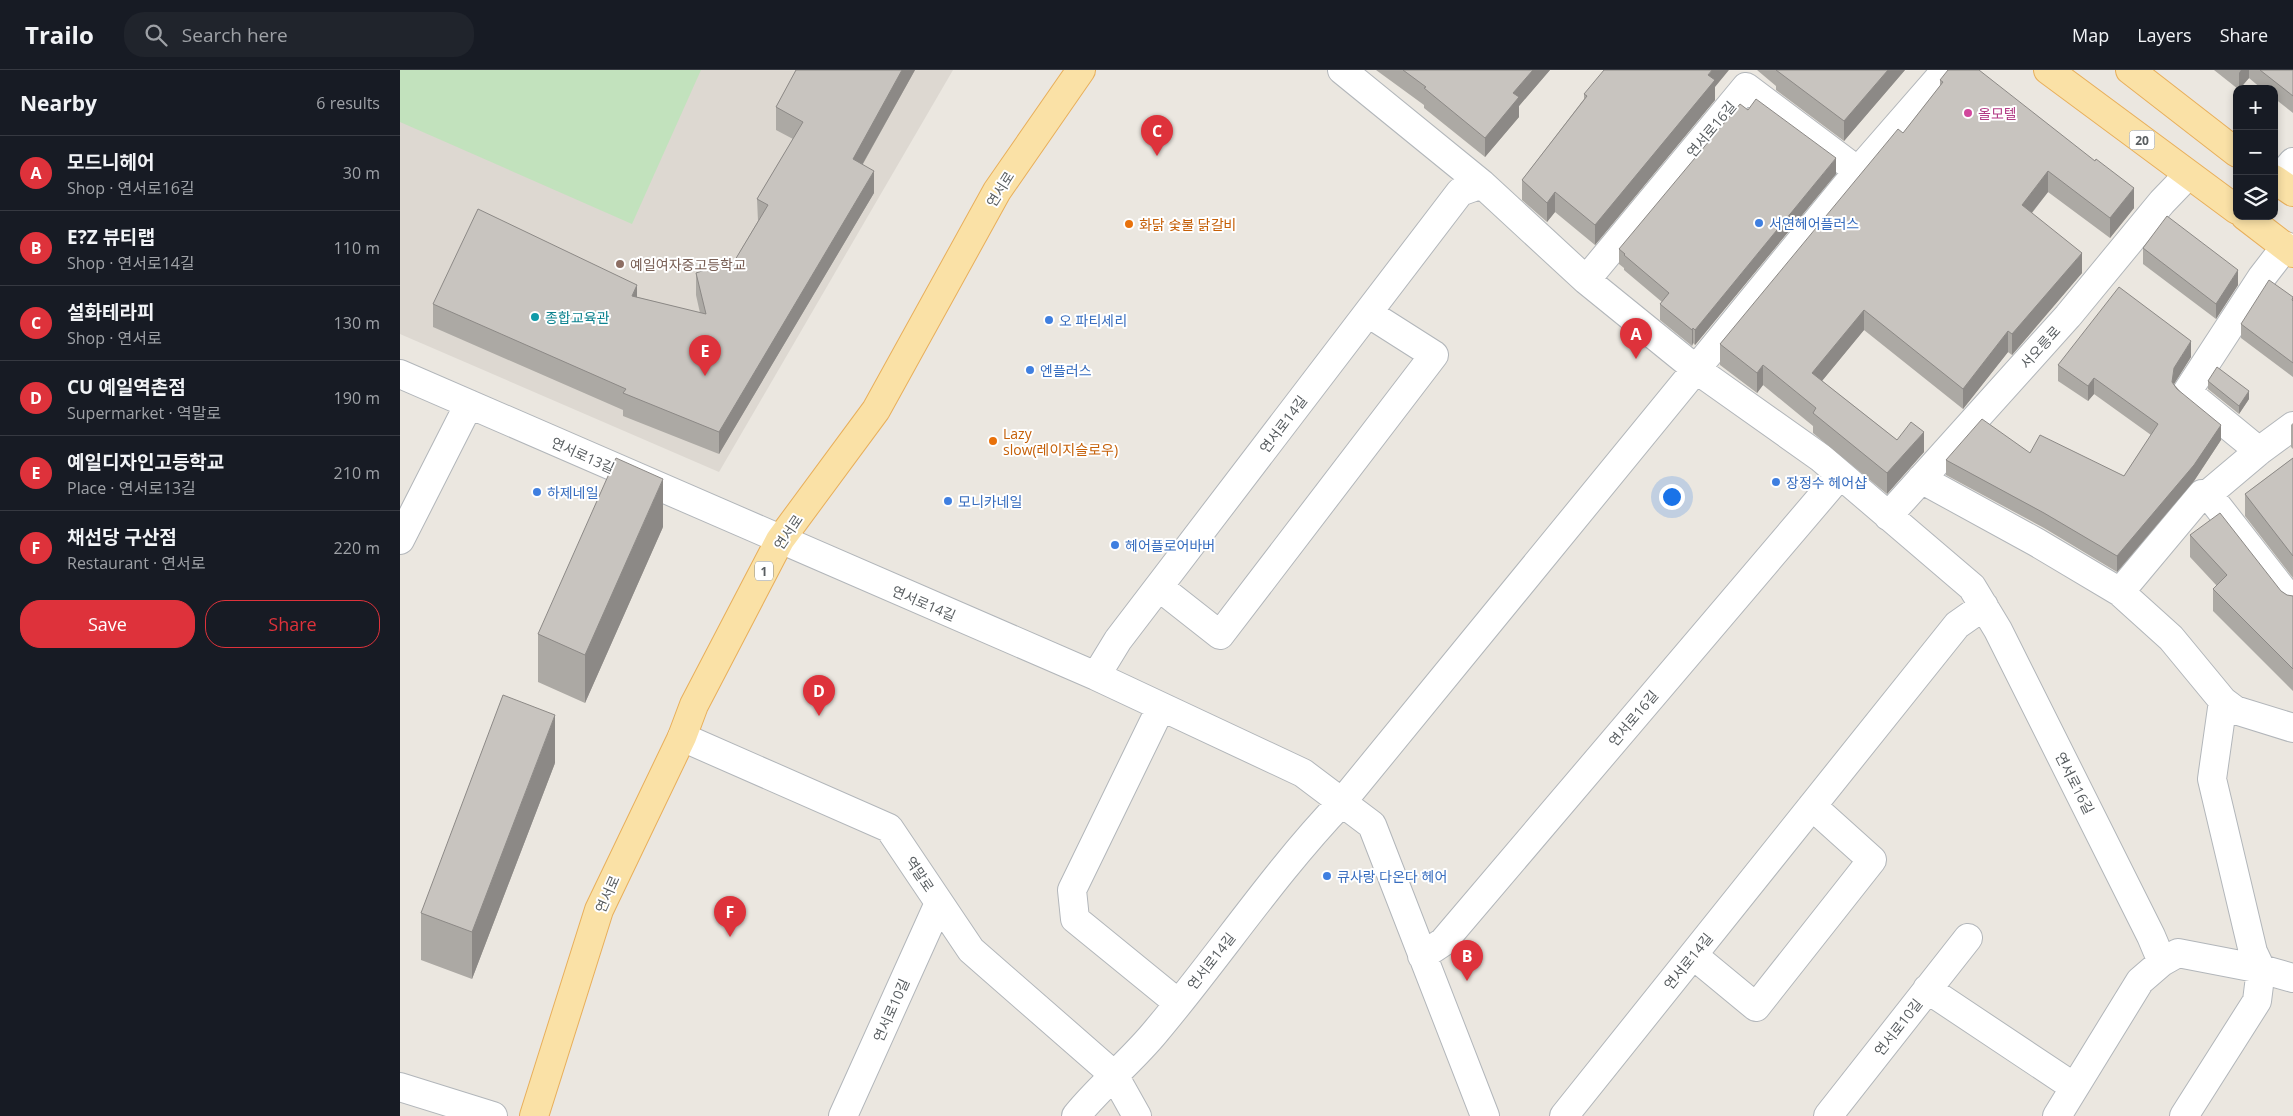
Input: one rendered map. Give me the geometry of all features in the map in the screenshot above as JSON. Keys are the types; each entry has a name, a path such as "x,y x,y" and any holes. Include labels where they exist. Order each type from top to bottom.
{"main road":[{"name":"연서로","path":"534,1116 599,910 682,737 694,705 780,540 876,410 997,191 1081,70"},
{"name":"20","path":"2048,70 2233,207"},
{"path":"2130,70 2233,150"},
{"path":"2250,220 2289,250"}],"street":[{"name":"연서로16길","path":"1342,70 1482,184 1586,280 1697,370 1821,458 1972,586 1998,630 2151,936 2162,962"},
{"path":"1342,802 1858,171 1946,70"},
{"name":"연서로16길","path":"1586,280 1746,87 1858,171"},
{"name":"서오릉로","path":"1888,516 2068,316 2162,202 2188,175"},
{"name":"연서로14길","path":"1096,676 1118,640 1460,192 1482,184"},
{"path":"2259,450 2187,392 2262,276 2289,250"},
{"path":"1159,586 1220,635 1434,355 1368,313"},
{"name":"연서로13길","path":"400,374 780,540"},
{"path":"400,540 469,404"},
{"path":"2120,592 2192,499 2293,426"},
{"name":"연서로16길","path":"1422,956 1443,942 1840,475"},
{"path":"1922,479 2036,542 2120,592 2171,638 2223,701 2235,710 2293,728"},
{"path":"2192,499 2293,603"},
{"name":"연서로14길","path":"780,540 1096,676 1303,773 1372,825 1484,1116"},
{"name":"연서로14길","path":"1564,1116 1957,625 1984,606"},
{"path":"2184,1116 2258,1001 2261,969 2253,952 2212,779 2223,701"},
{"path":"1161,707 1072,890 1075,919 1178,1003"},
{"name":"역말로","path":"682,737 889,828 971,950 1114,1075"},
{"name":"연서로14길","path":"1076,1116 1095,1093 1156,1032 1306,840 1342,802"},
{"path":"1693,955 1756,1007 1872,860 1812,806"},
{"name":"연서로10길","path":"843,1116 939,903"},
{"name":"연서로10길","path":"1828,1116 1968,938"},
{"path":"2056,1116 2140,981 2162,962 2178,953 2261,969 2293,978"},
{"path":"1927,989 2074,1088"},
{"path":"1114,1075 1137,1116"},
{"path":"400,1087 493,1116"}],"shaded area":[{"name":"예일여자중고등학교","path":"400,70 953,70 719,472 400,334"}],"green space":[{"path":"400,70 701,70 632,224 400,122"}],"building":[{"path":"796,70 902,70 853,159 874,171 719,432 623,393 626,389 433,304 478,209 637,285 632,296 706,314 696,273 735,260 768,205 757,199 803,122 776,107"},
{"path":"1403,70 1533,70 1513,93 1519,97 1485,138 1424,88 1426,87"},
{"path":"1604,70 1712,70 1708,75 1715,80 1595,225 1555,192 1547,203 1522,180 1587,96 1584,94"},
{"path":"1776,70 1888,70 1844,121"},
{"path":"1948,70 1979,70 2095,161 2096,159 2134,188 2110,218 2048,171 2022,205 2082,253 2012,334 2008,331 1963,389 1864,310 1812,373 1897,440 1911,422 1924,432 1887,473 1813,413 1816,408 1763,365 1757,373 1720,344 1898,129 1903,133 1943,82 1940,80"},
{"path":"2260,70 2293,70 2293,96"},
{"path":"1756,99 1836,158 1695,330 1693,328 1692,330 1660,304 1669,293 1619,249 1740,104 1748,110"},
{"path":"2167,216 2238,270 2216,304 2143,248"},
{"path":"2269,280 2293,297 2293,363 2241,324"},
{"path":"2119,287 2191,341 2174,368 2172,382 2177,389 2221,425 2194,465 2117,556 2044,513 1946,460 1982,419 2030,453 2040,435 2124,476 2158,424 2094,378 2088,386 2058,365"},
{"path":"2217,367 2249,391 2239,406 2208,381"},
{"path":"616,458 663,479 585,655 538,634"},
{"path":"2293,458 2293,556 2245,494"},
{"path":"2220,513 2281,591 2293,596 2293,669 2213,589 2227,575 2190,535"},
{"path":"503,695 555,715 472,932 421,913"}],"place":[{"name":"올모텔","path":"1968,113"},
{"name":"설화테라피","path":"1157,156"},
{"name":"서연헤어플러스","path":"1759,223"},
{"name":"화닭 숯불 닭갈비","path":"1129,224"},
{"name":"예일여자중고등학교","path":"620,264"},
{"name":"종합교육관","path":"535,317"},
{"name":"오 파티세리","path":"1049,320"},
{"name":"모드니헤어","path":"1636,359"},
{"name":"엔플러스","path":"1030,370"},
{"name":"예일디자인고등학교","path":"705,376"},
{"name":"Lazy slow(레이지슬로우)","path":"993,441"},
{"name":"장정수 헤어샵","path":"1776,482"},
{"name":"하제네일","path":"537,492"},
{"name":"모니카네일","path":"948,501"},
{"name":"헤어플로어바버","path":"1115,545"},
{"name":"CU 예일역촌점","path":"819,716"},
{"name":"큐사랑 다온다 헤어","path":"1327,876"},
{"name":"채선당 구산점","path":"730,937"},
{"name":"E?Z 뷰티랩","path":"1467,981"}]}
